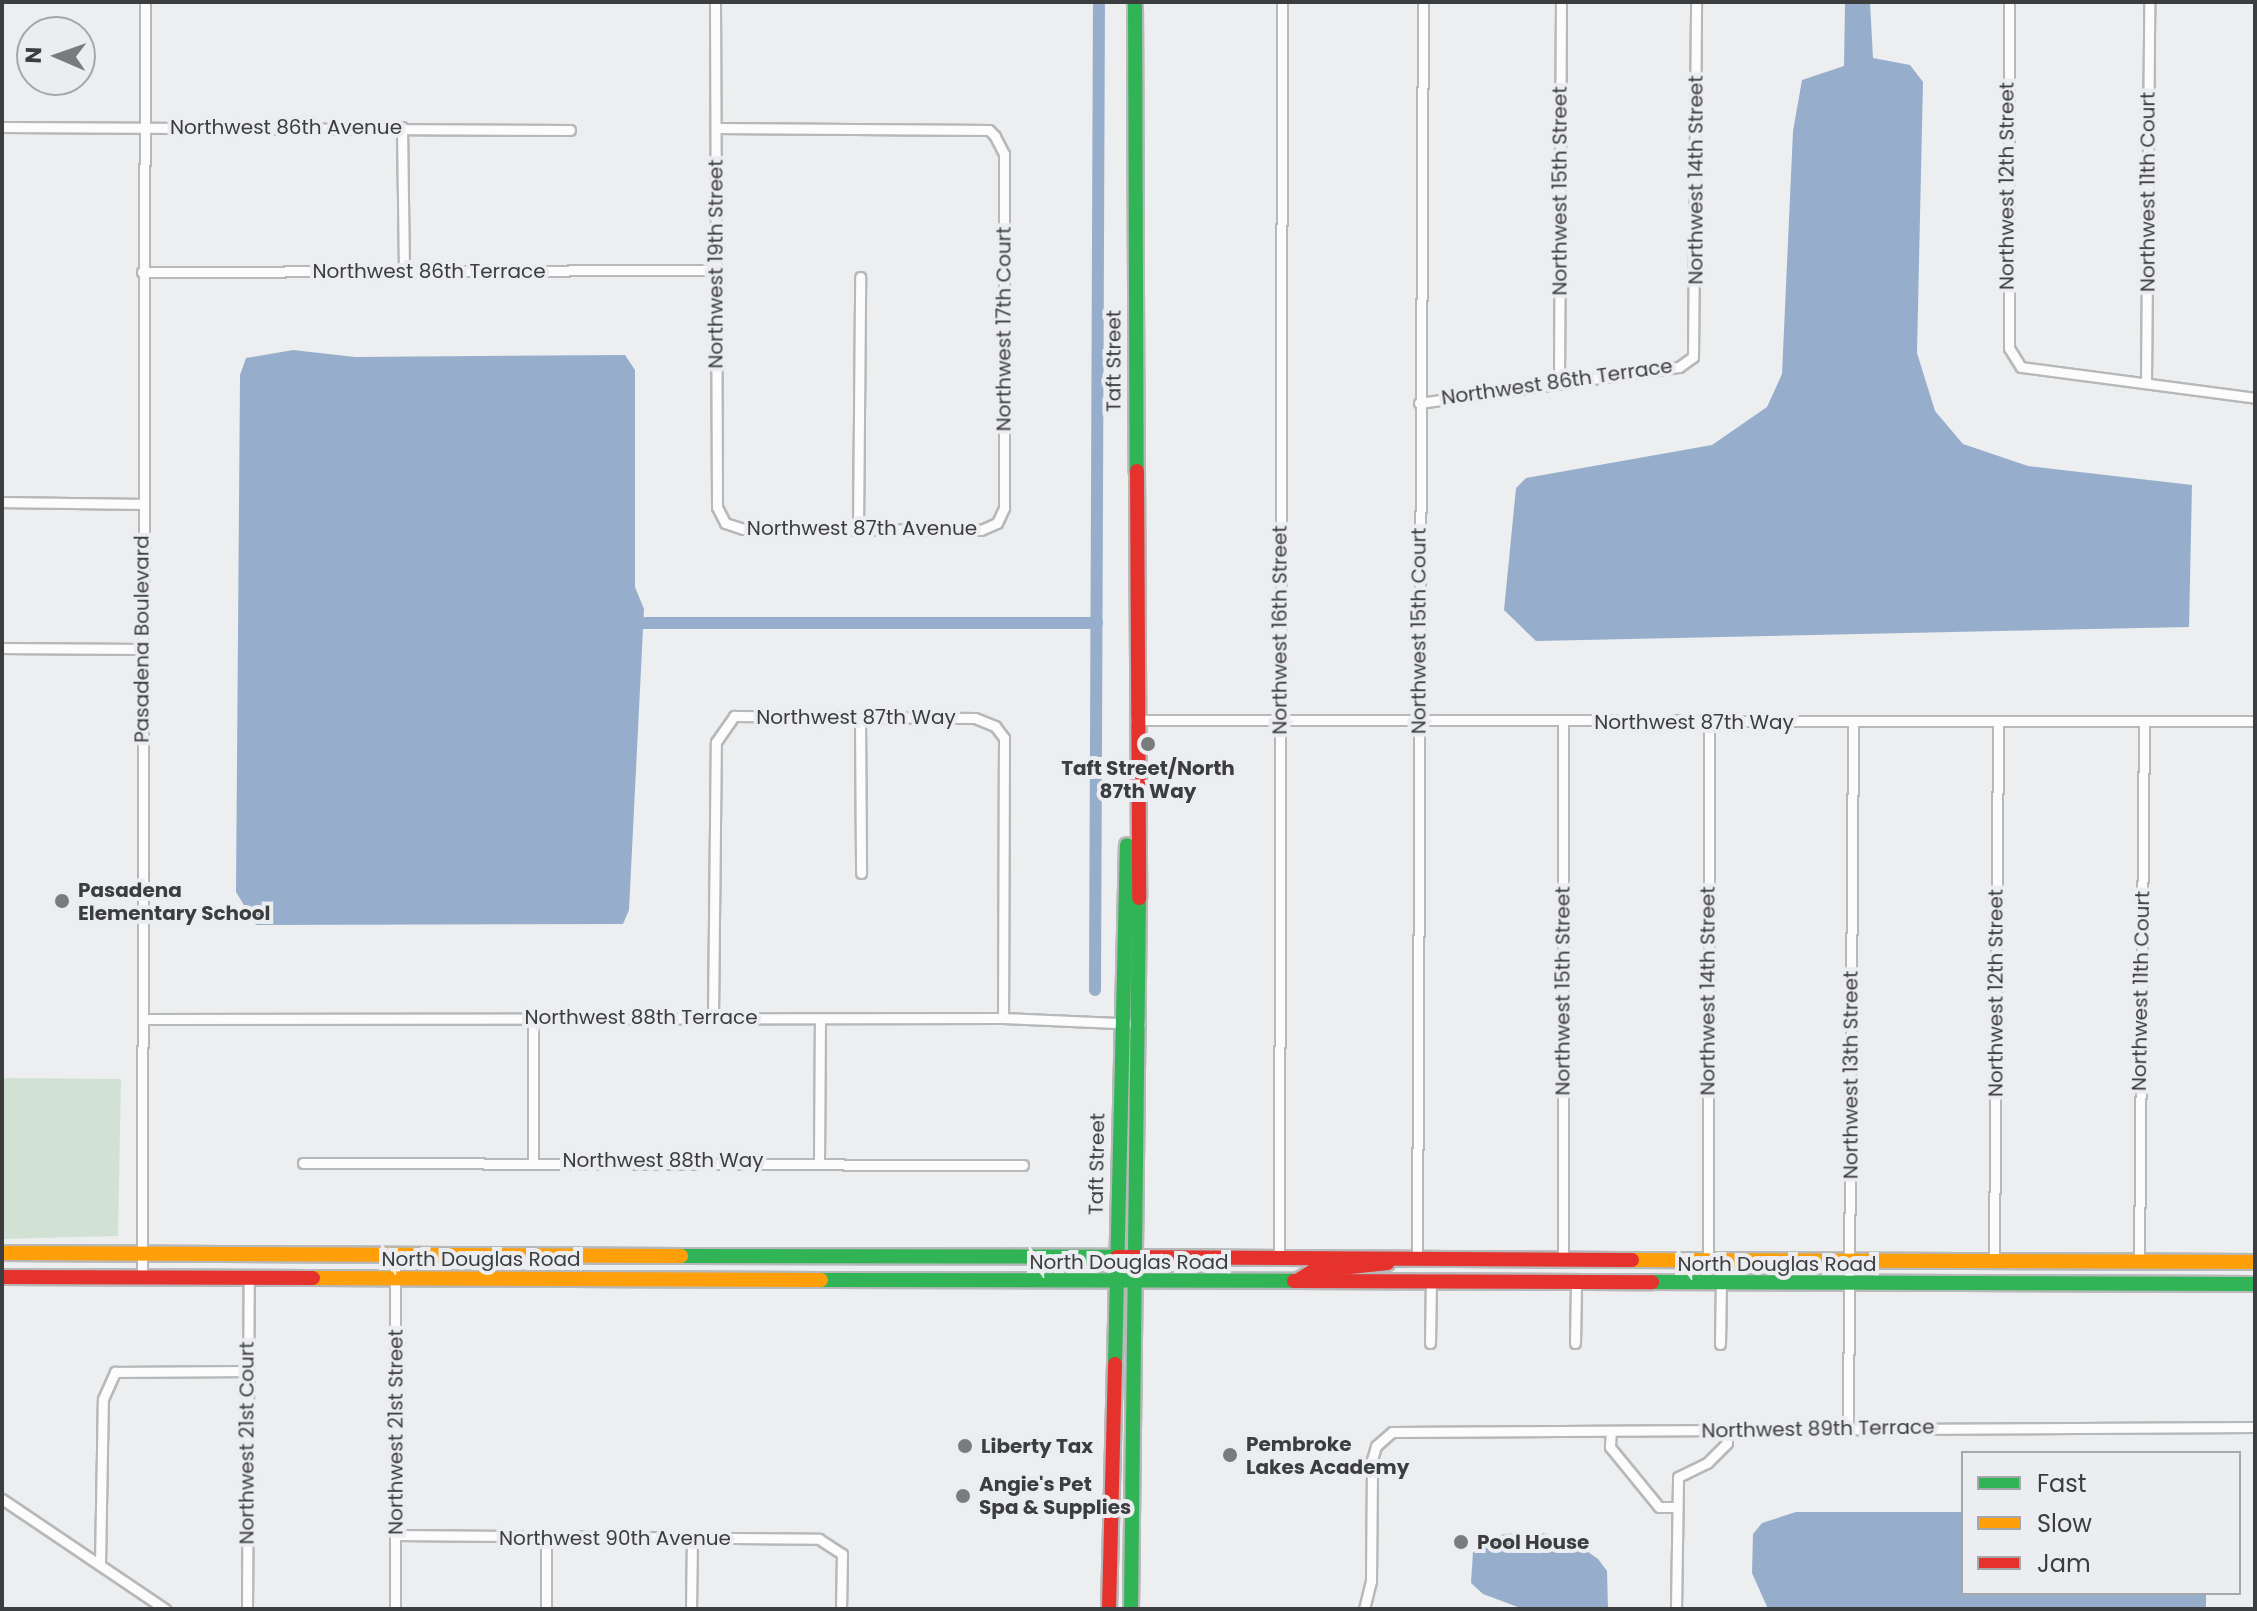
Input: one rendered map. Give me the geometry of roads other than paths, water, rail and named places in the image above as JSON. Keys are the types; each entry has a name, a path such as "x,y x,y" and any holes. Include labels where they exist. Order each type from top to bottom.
{"main road":[{"name":"Taft Street","path":"1131,1609 1140,1024 1133,720 1135,2"},
{"name":"Taft Street","path":"1109,1609 1119,1023 1133,720"},
{"name":"North Douglas Road","path":"2,1253 2255,1262"},
{"path":"1296,1282 1313,1271 1365,1270 1399,1259"},
{"name":"North Douglas Road","path":"2,1277 2255,1284"}],"street":[{"name":"Pasadena Boulevard","path":"142,1276 141,504 145,2"},
{"name":"Northwest 19th Street","path":"715,2 717,507 725,523"},
{"name":"Northwest 16th Street","path":"1279,1258 1282,2"},
{"name":"Northwest 15th Court","path":"1417,1259 1423,2"},
{"name":"Northwest 15th Street","path":"1559,381 1561,2"},
{"name":"Northwest 14th Street","path":"1693,357 1696,2"},
{"name":"Northwest 12th Street","path":"2009,2 2005,278 2009,348 2021,367 2146,382"},
{"name":"Northwest 11th Court","path":"2146,382 2149,2"},
{"name":"Northwest 86th Avenue","path":"2,127 570,130"},
{"path":"402,127 404,272"},
{"name":"Northwest 17th Court","path":"717,128 989,130 995,136 1004,154 1004,508 997,523"},
{"name":"Northwest 86th Terrace","path":"142,272 715,270"},
{"path":"858,530 860,277"},
{"name":"Northwest 86th Terrace","path":"1419,403 1559,381 1679,367 1693,357"},
{"path":"2146,382 2255,398"},
{"path":"2,502 141,504"},
{"name":"Northwest 87th Avenue","path":"725,523 743,529 981,530 997,523"},
{"path":"2,648 141,649"},
{"name":"Northwest 87th Way","path":"713,1016 720,728 734,716 975,718 995,726 1004,738 1003,1018"},
{"path":"860,719 861,873"},
{"name":"Northwest 87th Way","path":"1133,720 1280,722 1419,719 1998,725 2255,721"},
{"name":"Northwest 14th Street","path":"1708,1261 1709,721"},
{"name":"Northwest 11th Court","path":"2139,1262 2144,721"},
{"name":"Northwest 15th Street","path":"1563,722 1563,1259"},
{"name":"Northwest 13th Street","path":"1848,1426 1853,723"},
{"name":"Northwest 12th Street","path":"1994,1261 1998,725"},
{"path":"533,1016 533,1160"},
{"name":"Northwest 88th Terrace","path":"143,1019 713,1016 820,1020 1003,1018 1140,1024"},
{"path":"819,1161 820,1020"},
{"name":"Northwest 88th Way","path":"303,1163 533,1160 1023,1165"},
{"name":"Northwest 21st Street","path":"395,1255 395,1609"},
{"name":"Northwest 21st Court","path":"247,1609 249,1278"},
{"path":"1430,1343 1431,1282"},
{"path":"1575,1343 1576,1283"},
{"path":"1720,1344 1721,1283"},
{"path":"100,1565 103,1399 115,1372 247,1371"},
{"name":"Northwest 89th Terrace","path":"1364,1609 1371,1581 1372,1460 1383,1437 1403,1430 1727,1431 1848,1426 2255,1427"},
{"path":"1611,1431 1610,1447 1659,1507 1675,1507"},
{"path":"1676,1609 1675,1507 1678,1477 1707,1463 1727,1443 1727,1431"},
{"path":"2,1499 165,1609"},
{"name":"Northwest 90th Avenue","path":"396,1535 692,1537 833,1544 842,1554 841,1609"},
{"path":"691,1609 692,1537"},
{"path":"546,1538 546,1609"}],"water":[{"path":"1870,2 1873,58 1910,65 1923,82 1917,353 1935,411 1963,444 2028,466 2192,485 2189,627 1536,641 1504,610 1516,488 1526,478 1712,445 1767,407 1782,374 1793,131 1802,80 1844,66 1845,4"},
{"path":"293,350 355,357 625,355 635,370 635,587 644,609 629,910 623,924 256,925 236,892 240,375 246,358"},
{"path":"1796,1512 1961,1512 1961,1595 2206,1595 2206,1609 1768,1609 1752,1573 1753,1534 1762,1523"},
{"path":"1537,1532 1570,1539 1598,1559 1607,1571 1608,1609 1523,1609 1483,1594 1471,1583 1473,1552 1504,1534"}],"waterway":[{"path":"1095,990 1099,6"},
{"path":"644,623 1097,623"}],"place":[{"name":"Taft Street/North 87th Way","path":"1148,744"},
{"name":"Pasadena Elementary School","path":"62,901"},
{"name":"Liberty Tax","path":"965,1446"},
{"name":"Pembroke Lakes Academy","path":"1230,1455"},
{"name":"Angie's Pet Spa & Supplies","path":"963,1496"},
{"name":"Pool House","path":"1461,1542"}]}
